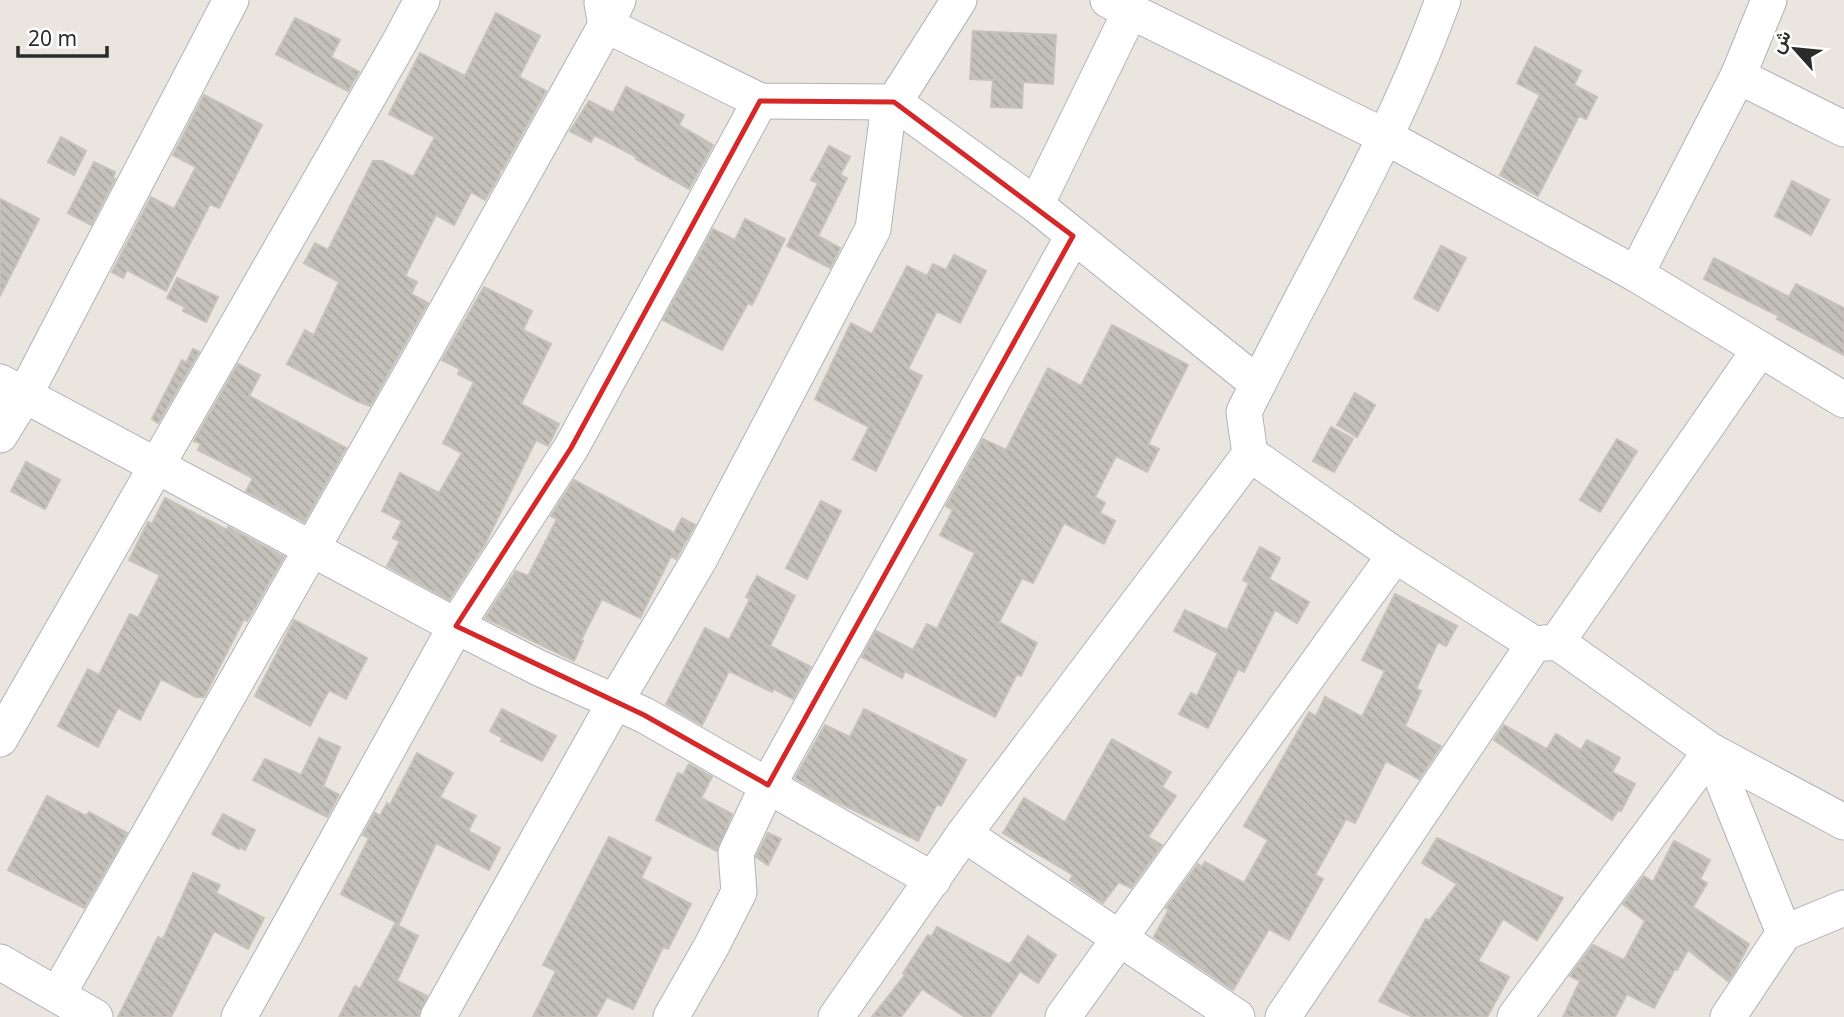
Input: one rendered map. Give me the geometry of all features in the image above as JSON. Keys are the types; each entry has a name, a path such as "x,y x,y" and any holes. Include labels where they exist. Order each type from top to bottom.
{"street":[{"path":"0,435 12,389 232,0"},
{"path":"0,739 422,0"},
{"path":"438,1017 615,702 699,560 873,229 888,112 959,0"},
{"path":"836,1017 964,834 1250,454 1244,412 1386,138 1427,46 1443,0"},
{"path":"1636,274 1738,76 1769,0"},
{"path":"1036,205 1119,6 1386,138 1636,274 1844,400"},
{"path":"0,961 69,1007 311,549 608,8 760,101 894,102 1036,205 1258,384"},
{"path":"1738,76 1844,130"},
{"path":"239,1017 456,626 572,449 760,101"},
{"path":"671,1017 739,892 736,853 768,785 1073,236"},
{"path":"1283,1017 1545,643 1760,349"},
{"path":"12,389 456,626 538,668 644,715 933,880"},
{"path":"1250,454 1395,555 1545,643 1712,751 1844,822"},
{"path":"1063,1017 1395,555"},
{"path":"1712,751 1784,933"},
{"path":"1515,1017 1712,751"},
{"path":"964,834 1237,1017"},
{"path":"1728,1017 1784,933 1844,908"}],"highlighted area":[{"path":"760,101 894,102 1073,236 768,785 644,715 456,626 571,448"}],"building":[{"path":"496,13 540,36 519,77 546,91 485,200 471,192 454,225 436,215 405,276 417,282 411,294 428,303 370,406 287,364 305,330 314,335 339,282 304,263 315,243 328,250 373,161 382,161 413,177 435,137 389,114 420,53 465,76"},
{"path":"295,18 340,40 331,57 359,72 348,91 276,54"},
{"path":"973,31 1056,35 1053,84 1023,82 1022,108 991,107 993,80 970,79"},
{"path":"1535,47 1581,71 1574,85 1597,97 1586,119 1579,116 1538,196 1500,175 1540,95 1517,83"},
{"path":"626,87 684,115 679,125 713,145 689,189 636,159 637,157 594,135 591,142 570,131 589,101 613,113"},
{"path":"204,95 262,125 219,208 210,204 166,291 127,270 123,278 112,272 151,197 174,209 196,167 173,155"},
{"path":"61,137 86,151 74,175 48,162"},
{"path":"829,146 850,157 840,175 847,178 818,236 840,248 830,268 787,246 818,183 811,180"},
{"path":"94,162 115,172 115,179 91,225 68,213"},
{"path":"1792,181 1829,200 1811,235 1775,216"},
{"path":"0,199 39,219 0,296"},
{"path":"745,219 785,239 752,305 748,303 722,350 663,320 713,229 735,240"},
{"path":"1441,246 1466,258 1438,311 1414,298"},
{"path":"954,255 986,271 960,323 937,311 908,369 922,376 876,471 853,459 869,427 815,399 851,323 872,334 907,266 927,276 933,264 946,270"},
{"path":"1714,258 1789,297 1796,284 1844,308 1844,355 1777,319 1779,316 1704,279"},
{"path":"177,278 218,297 206,322 183,311 185,307 167,298"},
{"path":"484,287 532,311 523,330 551,344 521,404 559,424 548,446 536,440 485,544 449,600 387,566 400,541 393,538 402,521 382,511 400,473 439,493 462,453 443,443 474,382 458,374 460,369 442,360"},
{"path":"1112,325 1188,365 1148,444 1159,449 1147,472 1116,456 1095,497 1105,503 1100,513 1115,521 1104,544 1064,523 1033,583 1022,578 999,622 1037,643 1021,676 1017,674 995,717 905,671 902,678 862,657 876,631 913,650 927,624 937,629 975,553 940,535 953,510 946,506 983,439 1006,450 1048,368 1081,386"},
{"path":"193,349 199,352 158,423 152,419 182,360 186,363"},
{"path":"238,364 260,375 249,396 346,448 304,522 246,491 253,478 198,450 201,444 194,441"},
{"path":"1355,393 1375,405 1357,437 1337,425"},
{"path":"1331,427 1353,439 1334,472 1313,461"},
{"path":"1617,439 1637,451 1600,512 1580,500"},
{"path":"26,462 60,480 45,509 11,491"},
{"path":"574,480 674,533 682,518 695,525 676,559 671,556 640,618 602,599 581,640 583,641 574,661 485,618 516,571 528,576 557,519 551,516"},
{"path":"165,498 284,557 247,621 244,619 204,697 196,697 161,679 140,720 118,708 98,747 58,726 88,669 99,675 130,614 138,618 160,575 129,560 148,522 152,524"},
{"path":"821,501 841,511 807,579 786,568"},
{"path":"1260,547 1280,558 1269,579 1309,602 1297,623 1275,610 1244,672 1238,669 1208,728 1179,714 1191,693 1197,696 1218,653 1174,631 1185,610 1227,630 1249,583 1243,580"},
{"path":"757,576 795,596 770,646 811,667 793,699 729,671 702,725 666,704 705,628 729,640 750,599 746,597"},
{"path":"1395,594 1457,626 1446,646 1438,642 1416,689 1421,691 1405,726 1441,746 1419,779 1386,761 1355,823 1346,819 1315,875 1323,879 1289,940 1269,929 1233,990 1154,937 1169,909 1166,908 1198,864 1202,867 1205,862 1244,883 1268,840 1244,826 1309,712 1316,716 1325,697 1362,717 1385,671 1362,660"},
{"path":"294,620 367,658 346,699 329,690 310,726 255,696"},
{"path":"502,709 556,736 542,761 501,741 503,738 490,731"},
{"path":"864,709 966,760 941,806 937,804 918,841 833,800 795,778 825,725 850,737"},
{"path":"1504,725 1547,749 1556,734 1581,750 1587,740 1620,758 1612,772 1635,784 1621,811 1618,810 1612,820 1494,740"},
{"path":"319,738 340,747 323,786 339,795 327,817 253,780 265,759 301,775"},
{"path":"1112,739 1171,772 1162,787 1176,796 1148,837 1162,845 1131,888 1119,882 1103,903 1070,880 1073,875 1003,833 1024,798 1065,822"},
{"path":"417,753 453,773 440,797 476,816 468,831 500,848 489,870 436,843 399,924 341,894 369,838 363,835 375,813 380,816 387,803 390,805"},
{"path":"689,764 712,777 701,798 732,814 717,851 656,820 678,773 683,775"},
{"path":"47,796 86,816 89,812 127,833 84,908 8,870"},
{"path":"223,814 255,830 245,850 212,834"},
{"path":"768,833 781,839 768,865 756,857"},
{"path":"609,837 651,858 641,878 691,904 668,949 663,947 633,1009 607,997 596,1017 533,1017 556,971 543,965"},
{"path":"1437,838 1563,898 1537,940 1503,919 1478,961 1509,977 1487,1017 1413,1017 1379,1001 1426,919 1429,921 1457,884 1422,863"},
{"path":"1674,841 1710,860 1700,879 1707,883 1693,907 1749,944 1735,971 1728,981 1688,950 1654,1008 1627,994 1615,1017 1563,1017 1580,981 1570,976 1593,945 1624,960 1645,921 1623,904 1644,876 1653,882"},
{"path":"193,873 220,885 216,893 264,918 248,949 214,931 171,1017 118,1017 158,937 163,939"},
{"path":"395,924 418,936 397,981 427,996 418,1017 339,1017 355,986 360,989"},
{"path":"937,927 1011,965 1028,936 1056,955 1038,983 1020,971 990,1017 965,1017 922,989 901,1017 872,1017 905,975 903,973 928,935 931,937"}]}
